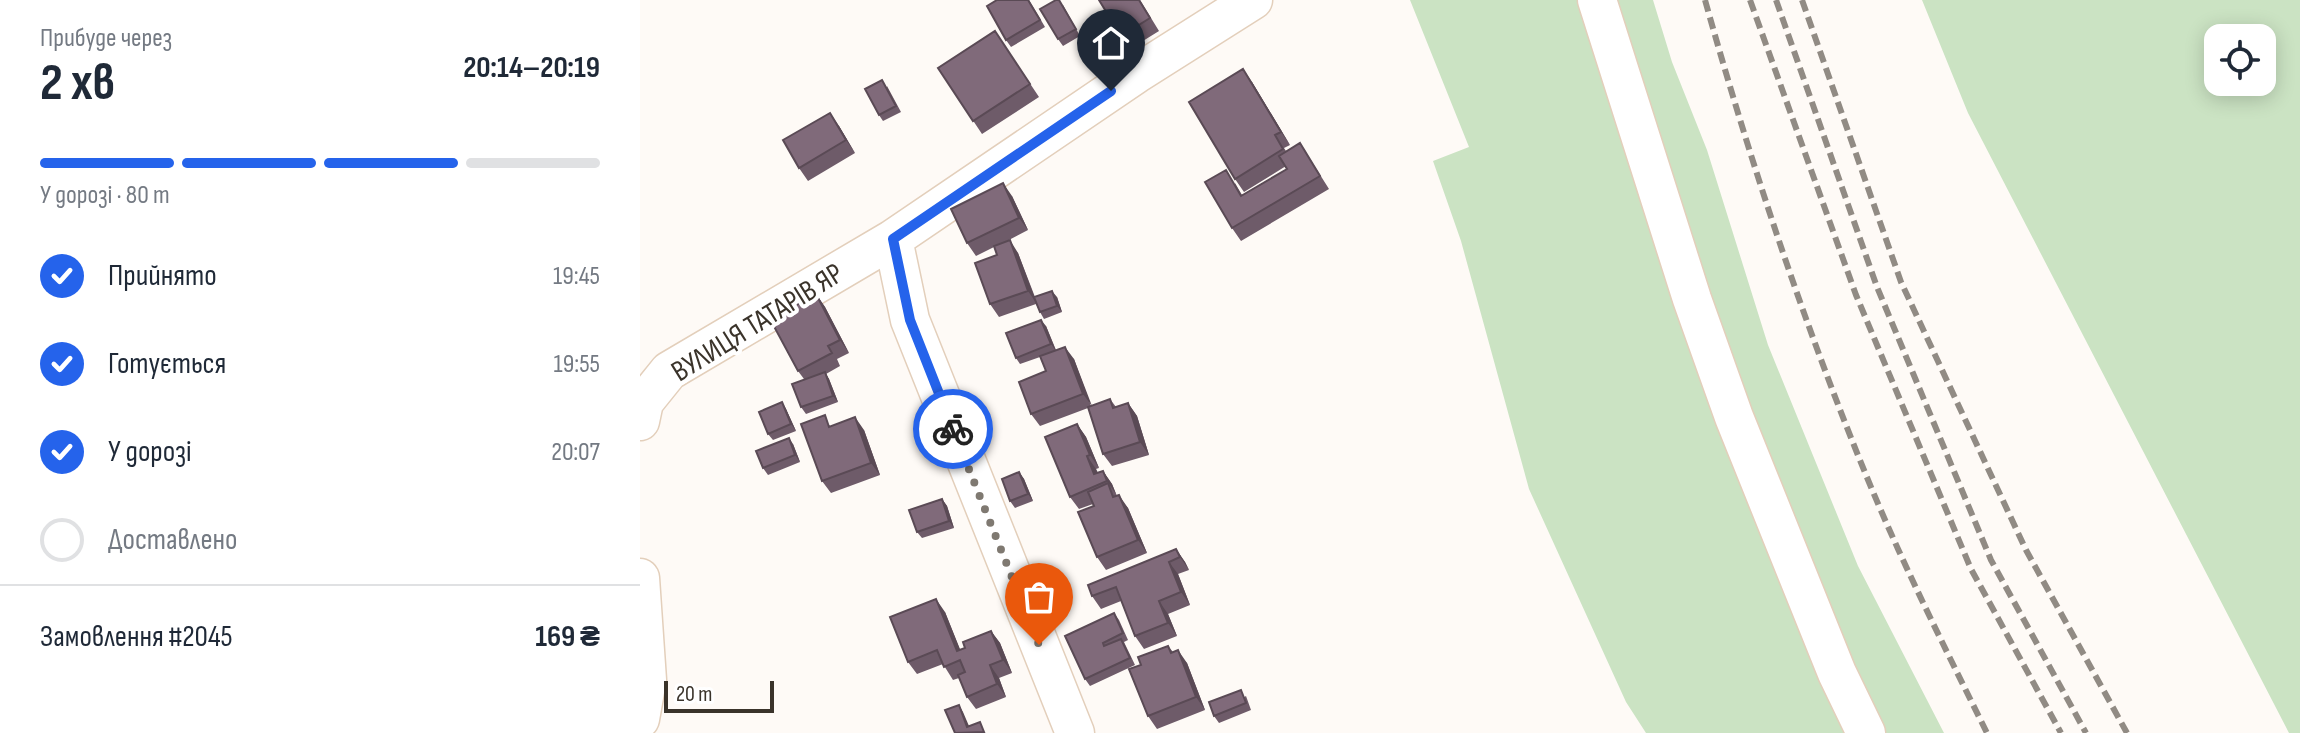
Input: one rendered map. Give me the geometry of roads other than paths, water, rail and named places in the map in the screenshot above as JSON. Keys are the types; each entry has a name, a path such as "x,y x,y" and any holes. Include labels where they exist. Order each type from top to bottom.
{"street":[{"name":"ВУЛИЦЯ ТАТАРІВ ЯР","path":"640,421 644,402 669,371 893,239 1136,74 1253,0"},
{"path":"1597,0 1692,299 1734,417 1837,673 1866,733"},
{"path":"893,239 910,320 1075,733"},
{"path":"640,578 647,680 640,719"}],"railway":[{"path":"1705,0 1779,240 1843,417 1894,540 1987,733"},
{"path":"1750,0 1856,295 1971,569 2061,733"},
{"path":"1776,0 1877,287 1991,560 2086,733"},
{"path":"1802,0 1901,282 2026,550 2127,733"}]}
